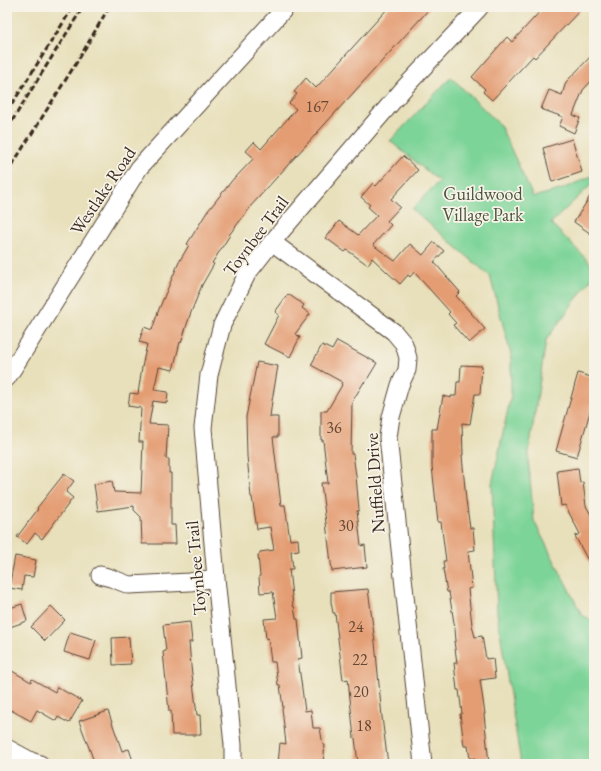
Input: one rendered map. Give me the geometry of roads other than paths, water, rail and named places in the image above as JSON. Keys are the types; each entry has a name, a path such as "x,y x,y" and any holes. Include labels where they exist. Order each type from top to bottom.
{"street":[{"name":"Westlake Road","path":"7,378 139,168 286,7"},
{"name":"Toynbee Trail","path":"233,764 233,745 203,428 209,375 222,325 247,274 272,242 405,87 480,7"},
{"name":"Nuffield Drive","path":"272,242 394,332 404,344 408,358 407,370 400,385 391,417 388,437 423,764"},
{"path":"100,575 129,585 190,582 216,578"},
{"path":"7,748 31,761 40,764"}],"railway":[{"path":"7,112 73,7"},
{"path":"7,129 83,7"},
{"path":"7,173 80,57 109,7"}],"park label":[{"name":"Guildwood Village Park","path":"483,204"}]}
